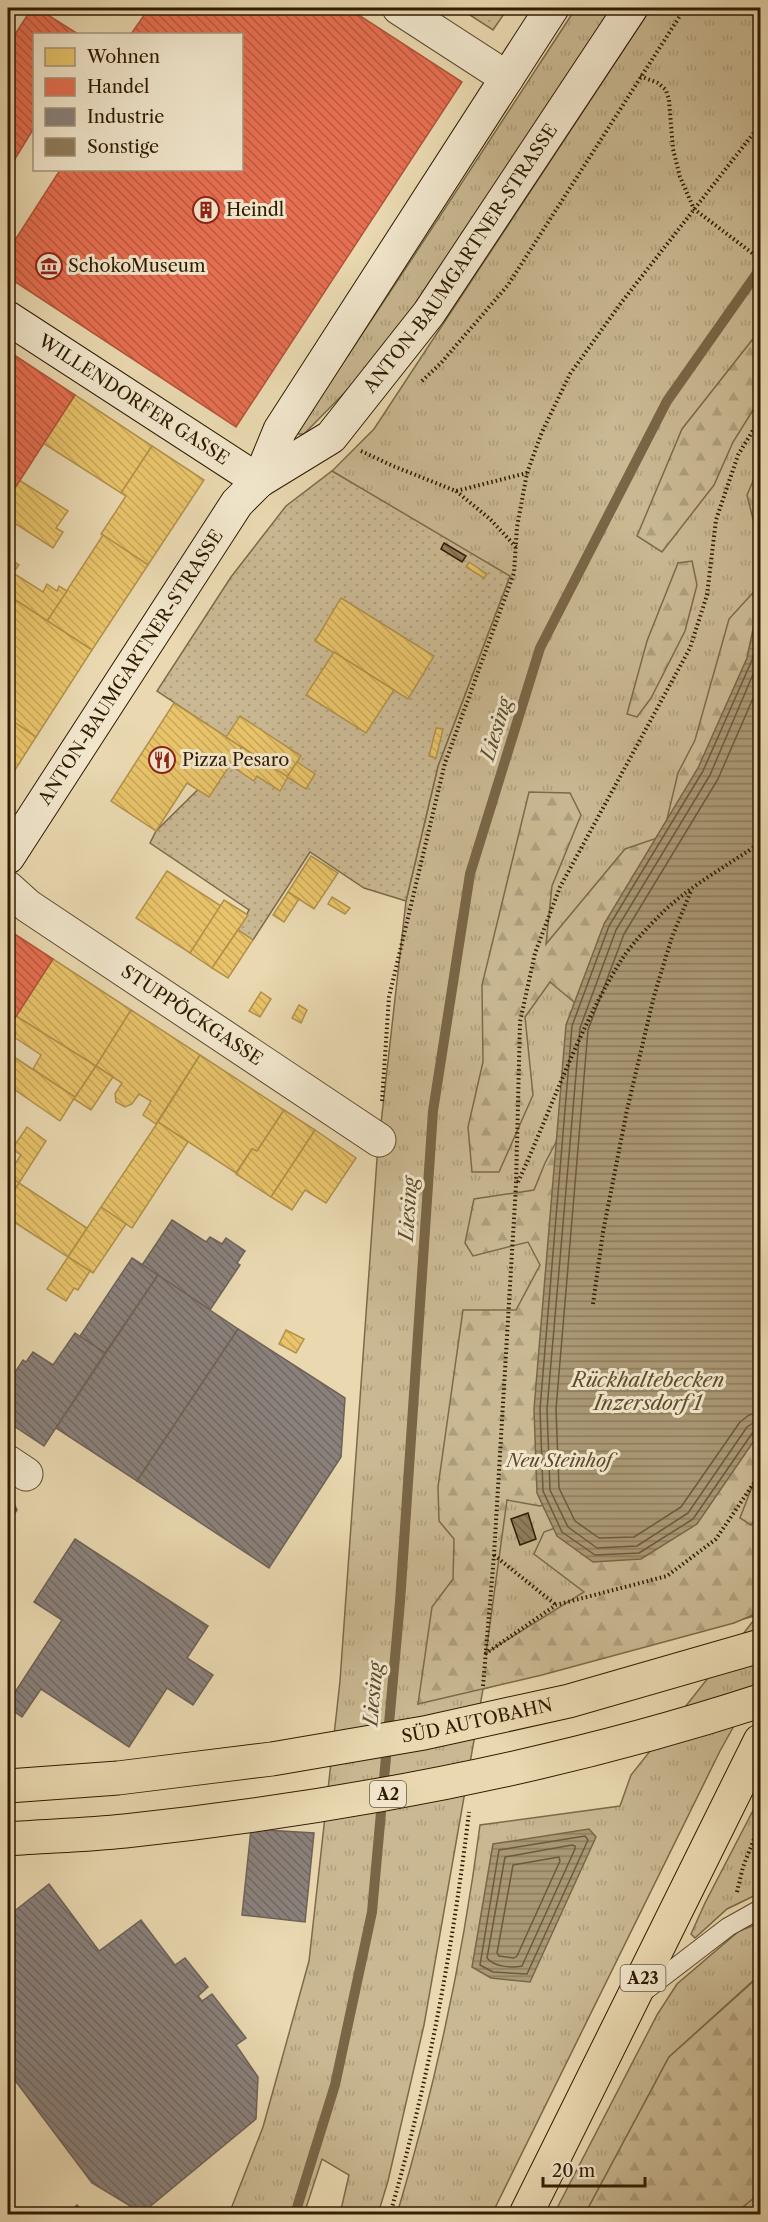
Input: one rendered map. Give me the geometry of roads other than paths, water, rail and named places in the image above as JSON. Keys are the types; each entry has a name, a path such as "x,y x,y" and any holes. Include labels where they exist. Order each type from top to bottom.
{"highway":[{"name":"SÜD AUTOBAHN","path":"8,1785 118,1778 272,1759 424,1733 569,1701 760,1646"},
{"name":"A2","path":"8,1839 124,1831 254,1815 425,1788 582,1752 760,1701"},
{"name":"A23","path":"526,2214 760,1741"}],"main road":[{"path":"399,8 507,78"},
{"name":"ANTON-BAUMGARTNER-STRASSE","path":"259,481 280,430 552,8"},
{"name":"ANTON-BAUMGARTNER-STRASSE","path":"8,857 237,503 259,481 331,436 429,313 632,8"},
{"name":"WILLENDORFER GASSE","path":"8,318 259,481"},
{"name":"STUPPÖCKGASSE","path":"8,888 28,906 379,1140"}],"lane":[{"path":"632,2001 728,1927 760,1909"}],"water":[{"name":"Rückhaltebecken Inzersdorf 1","path":"760,596 760,1432 697,1524 641,1559 593,1562 557,1536 537,1493 534,1409 566,1025 604,924 698,768 747,658"},
{"path":"589,1829 596,1837 530,1982 491,1978 472,1967 493,1844"}],"waterway":[{"name":"Liesing","path":"295,2214 335,2085 372,1912 400,1602 433,1111 470,874 540,648 667,401 760,269"}],"place":[{"name":"Heindl","path":"206,210"},
{"name":"SchokoMuseum","path":"49,266"},
{"name":"Pizza Pesaro","path":"162,760"}],"park label":[{"name":"Neu Steinhof","path":"559,1461"}]}
